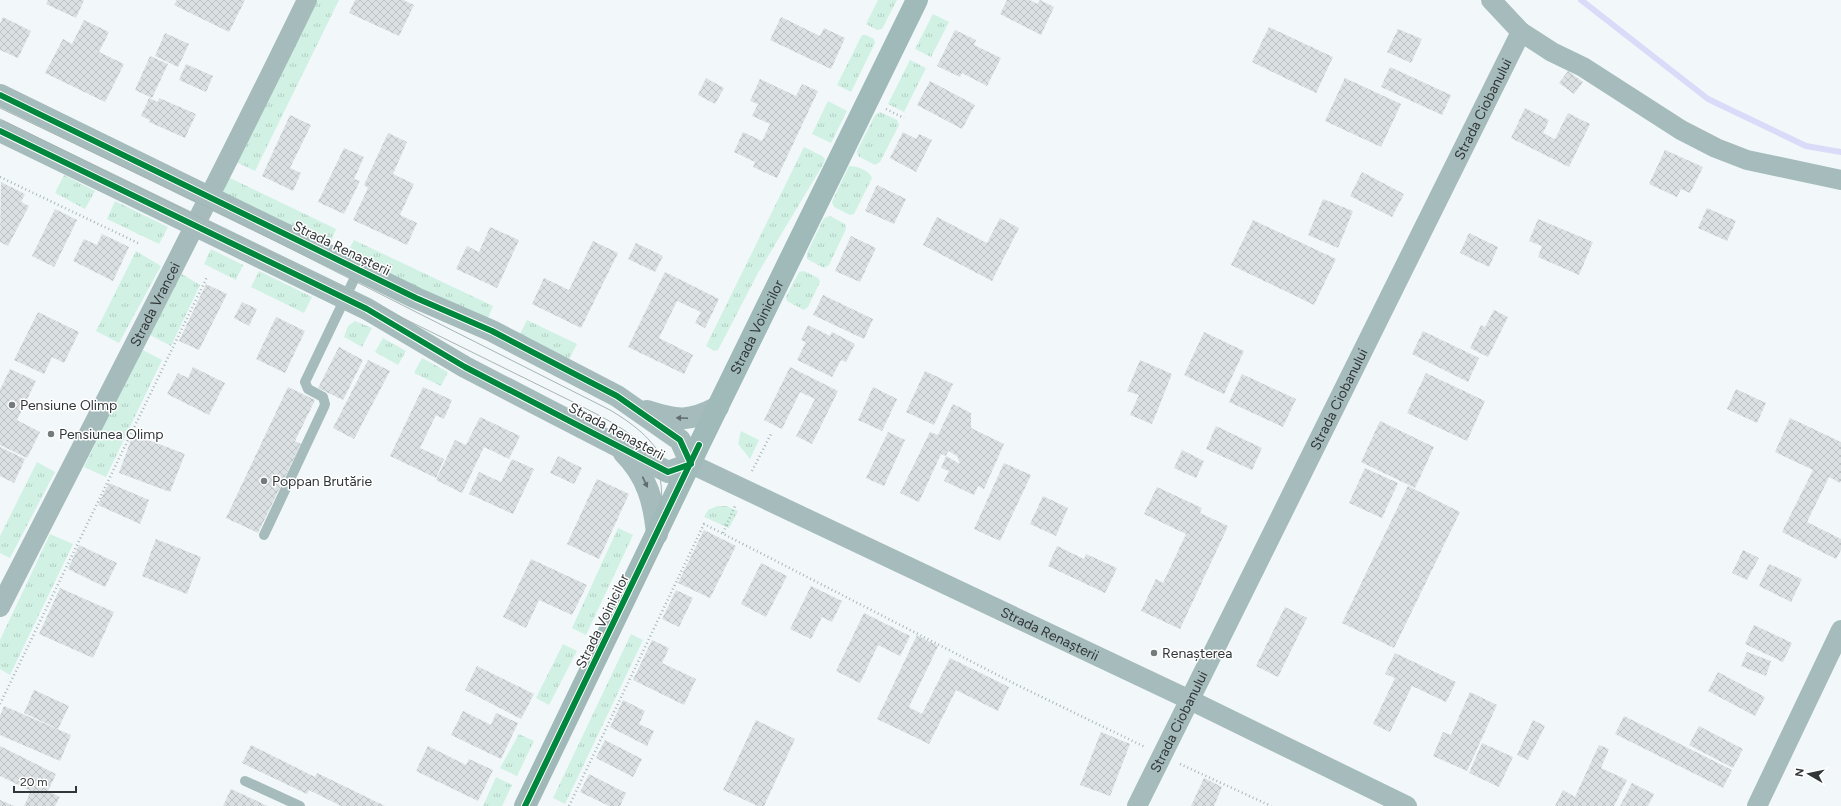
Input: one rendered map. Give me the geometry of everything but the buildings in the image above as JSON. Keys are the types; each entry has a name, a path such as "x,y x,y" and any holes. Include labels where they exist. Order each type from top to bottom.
{"main road":[{"name":"Strada Voinicilor","path":"525,806 917,0"}],"street":[{"name":"Strada Vrancei","path":"0,607 210,196 307,0"},
{"path":"1491,0 1521,32 1542,47 1583,67 1681,130 1716,148 1747,160 1841,180"},
{"name":"Strada Ciobanului","path":"1137,806 1521,32"},
{"name":"Strada Renașterii","path":"0,95 210,196 416,298 492,331 617,396 635,407 680,440 691,464 1190,700 1407,806"},
{"name":"Strada Renașterii","path":"0,131 367,309 465,367 668,472 691,464"},
{"path":"635,407 659,415 685,419 701,416 718,407"},
{"path":"611,442 634,462 645,479 651,499 657,534"},
{"path":"1757,806 1841,630"}],"lane":[{"path":"264,535 324,408 325,404 323,397 308,389 306,382 344,298 359,269"},
{"path":"245,780 300,806"}],"path":[{"path":"881,106 904,118"},
{"path":"0,177 138,243"},
{"path":"0,704 207,277"},
{"path":"569,806 704,524 1019,686 1162,756 1271,806"}],"green space":[{"path":"316,0 339,0 255,171 236,162"},
{"path":"878,0 897,0 882,29 877,30 866,24"},
{"path":"933,14 949,22 931,57 915,49"},
{"path":"862,35 866,35 874,39 875,43 851,92 837,85"},
{"path":"910,60 926,68 904,112 888,104"},
{"path":"828,101 847,111 831,143 812,134"},
{"path":"880,112 897,120 899,125 880,162 875,165 858,156 857,151 875,115"},
{"path":"804,147 822,156 825,159 824,163 758,273 718,350 714,351 706,346"},
{"path":"849,166 862,169 872,178 854,214 850,215 834,207 832,202"},
{"path":"64,175 95,191 85,209 55,193"},
{"path":"228,177 336,229 330,244 223,193"},
{"path":"115,201 168,227 159,244 107,219"},
{"path":"830,216 845,224 846,229 829,265 824,268 807,259 807,253 824,218"},
{"path":"354,240 493,306 486,323 347,253"},
{"path":"211,249 243,265 236,280 204,264"},
{"path":"136,251 161,266 119,343 96,331"},
{"path":"259,271 312,297 304,313 251,287"},
{"path":"804,271 818,278 820,282 808,307 804,310 787,301 786,297 799,272"},
{"path":"180,273 200,285 171,346 150,335"},
{"path":"527,320 577,344 568,361 518,338"},
{"path":"355,321 372,328 362,347 344,337 348,326"},
{"path":"383,338 406,351 398,365 375,352"},
{"path":"141,349 162,360 106,477 84,467"},
{"path":"422,358 448,372 441,386 414,373"},
{"path":"741,431 759,440 750,459 738,444"},
{"path":"37,462 55,472 10,558 0,553 0,536"},
{"path":"717,506 726,506 738,511 729,528 704,517 708,510"},
{"path":"618,528 633,535 586,635 572,628"},
{"path":"50,534 73,544 10,675 0,669 0,640"},
{"path":"631,634 643,640 565,804 553,798"},
{"path":"563,644 577,651 549,705 536,698"},
{"path":"519,734 534,741 517,776 500,768"},
{"path":"496,777 512,785 502,806 483,806"}],"waterway":[{"path":"1581,0 1708,99 1806,146 1841,152"}],"tram line":[{"path":"0,108 226,216 610,410 645,436 657,449 665,464 670,481 671,499 669,519 664,541 533,806"},
{"path":"0,119 577,404 629,434 643,446 653,459 659,476 662,495 659,519 519,806"}],"cycle path":[{"path":"0,95 416,298 492,331 617,396 680,440 691,464 668,472 465,367 367,309 0,131"},
{"path":"525,806 699,445"}],"place":[{"name":"Pensiune Olimp","path":"12,405"},
{"name":"Pensiunea Olimp","path":"51,434"},
{"name":"Poppan Brutărie","path":"264,481"},
{"name":"Renașterea","path":"1154,653"}]}
